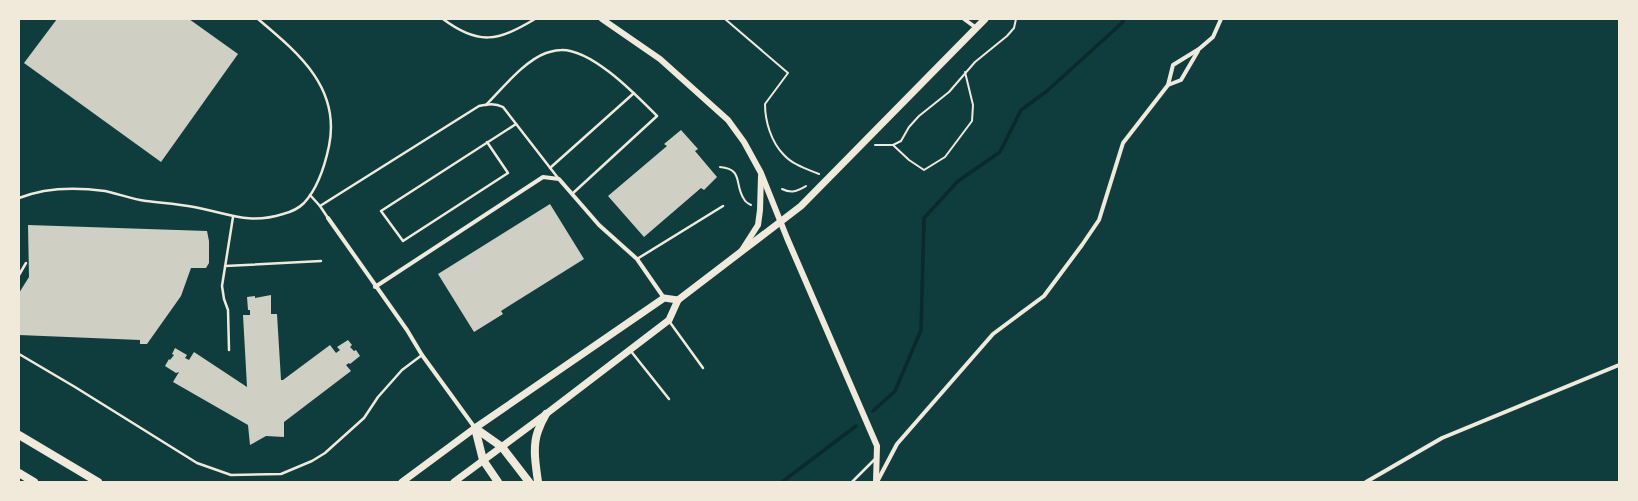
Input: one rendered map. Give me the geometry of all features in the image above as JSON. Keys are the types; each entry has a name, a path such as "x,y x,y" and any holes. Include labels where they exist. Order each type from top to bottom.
{"highway":[{"path":"538,482 535,444 538,431 546,414"},
{"path":"475,428 502,447 530,482"},
{"path":"475,428 483,460 498,482"},
{"path":"19,435 98,482"},
{"path":"19,473 34,482"}],"main road":[{"path":"454,482 669,320 678,300 801,206 975,27 985,19"},
{"path":"402,482 475,428 664,298 678,300"}],"street":[{"path":"602,19 660,59 728,120 744,142 761,172 787,238 877,446 876,482"},
{"path":"964,19 975,27"},
{"path":"876,482 897,444 993,334 1044,296 1099,220 1123,143 1168,85 1173,65 1199,49 1213,37 1221,19"},
{"path":"1168,85 1182,80 1199,49"},
{"path":"742,251 758,225 761,172"},
{"path":"376,287 543,177 559,179 599,225 637,258 664,298"},
{"path":"328,218 407,330 422,355 475,428"},
{"path":"1366,482 1442,438 1619,365"}],"lane":[{"path":"19,198 48,189 98,191 145,201 197,207 233,217 254,220 293,211 304,204 315,188 327,154 330,140 331,122 326,100 310,68 287,43 258,19"},
{"path":"443,19 456,29 477,37 495,37 520,28 535,19"},
{"path":"486,105 527,65 545,53 561,50 581,54 603,68 634,93 657,116 572,194"},
{"path":"550,168 634,93"},
{"path":"320,206 479,106 486,105 498,105 503,107 559,179"},
{"path":"486,142 508,173 403,241 381,211 486,142 516,124"},
{"path":"310,195 328,218"},
{"path":"637,258 723,206"},
{"path":"229,350 228,310 224,299 222,286 233,217"},
{"path":"225,266 321,261"},
{"path":"19,275 26,263"},
{"path":"669,320 703,368"},
{"path":"630,350 669,399"},
{"path":"19,354 197,463 231,475 281,474 312,461 340,441 364,418 378,397 402,370 422,355"},
{"path":"852,482 876,457"}],"path":[{"path":"725,19 788,73 765,104 766,120 780,150 792,161 820,175 815,180"},
{"path":"875,145 893,145 901,141 909,127 919,116 949,92 975,62 1007,36 1014,28 1016,19"},
{"path":"893,145 909,160 924,170 945,157 972,121 973,105 965,72"},
{"path":"720,167 730,169 736,174 744,200 756,207"},
{"path":"782,188 788,192 794,192 810,184"}],"building":[{"path":"57,19 189,19 238,54 161,162 24,63"},
{"path":"681,130 698,149 695,151 717,177 704,190 701,188 644,237 608,196 667,146 664,144"},
{"path":"550,204 584,259 501,311 503,314 474,332 438,274"},
{"path":"28,225 207,231 209,241 209,263 206,268 191,268 181,296 147,344 140,344 140,340 19,335 19,293 29,277"},
{"path":"271,295 271,314 277,314 281,380 330,345 336,353 340,350 337,347 348,340 352,345 350,347 354,351 356,350 360,356 350,364 349,363 346,365 351,371 284,422 284,437 266,436 250,445 248,425 173,382 179,372 176,373 165,366 169,359 170,360 174,355 172,354 175,348 187,355 185,358 189,360 194,352 247,387 243,315 250,315 247,297 255,296 255,298"}],"waterway":[{"path":"873,411 895,391 921,330 924,218 958,181 1000,152 1021,110 1047,91 1123,22 1122,19"},
{"path":"782,482 856,426"}]}
